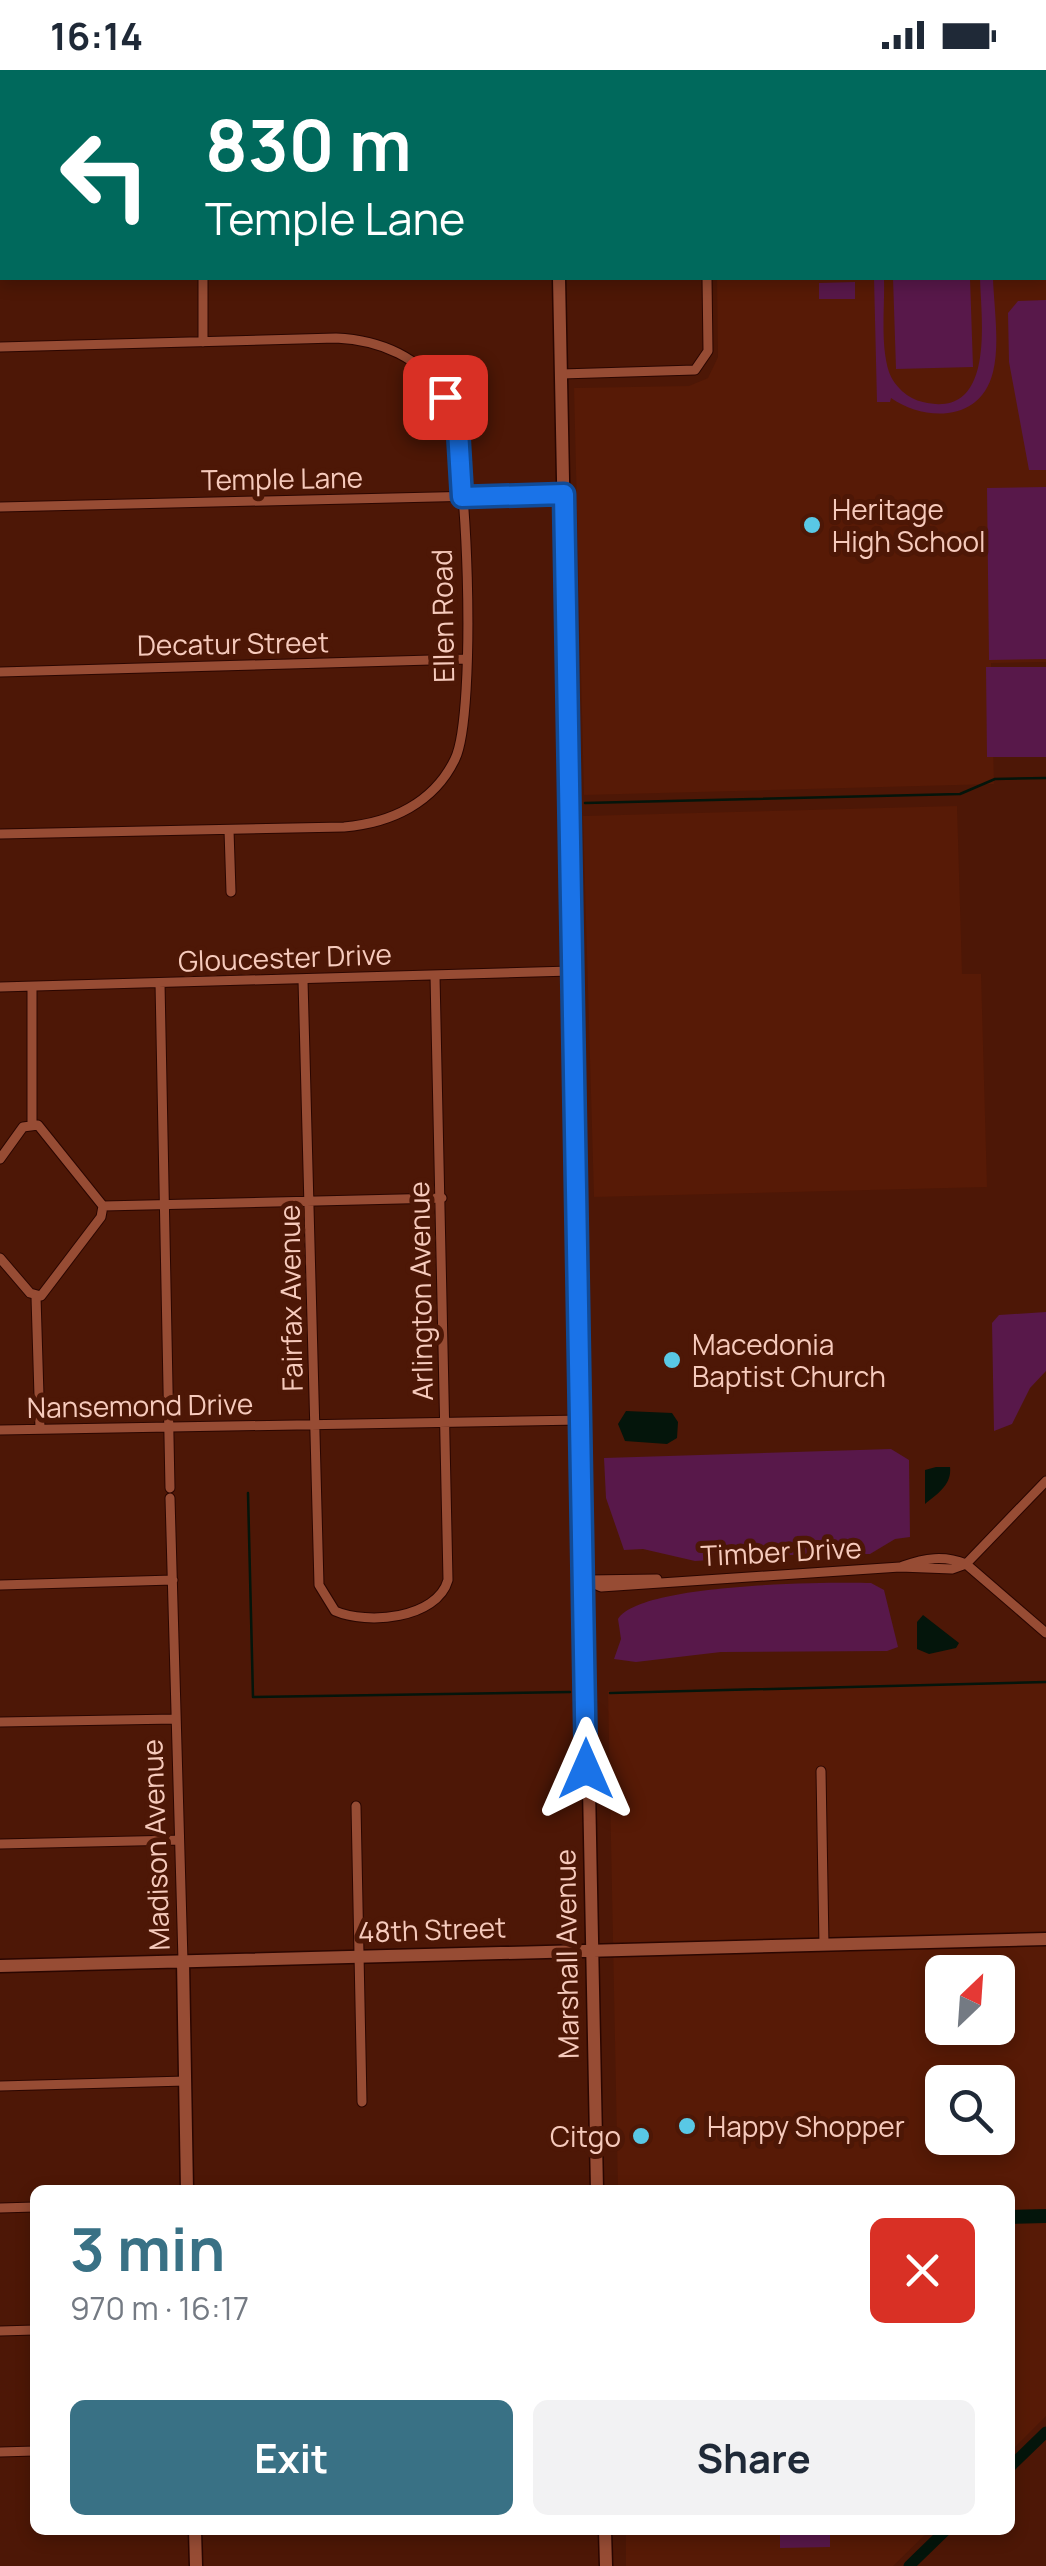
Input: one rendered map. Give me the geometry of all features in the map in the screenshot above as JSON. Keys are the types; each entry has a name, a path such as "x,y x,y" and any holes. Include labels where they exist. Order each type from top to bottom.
{"street":[{"path":"203,280 203,342"},
{"name":"Marshall Avenue","path":"559,280 597,2185"},
{"path":"561,374 695,370 708,351 706,280"},
{"name":"Ellen Road","path":"0,346 353,339 409,358 430,376 450,407 460,442 467,660 462,744 448,772 419,802 396,816 360,826 0,834"},
{"name":"Temple Lane","path":"0,507 564,494"},
{"name":"Decatur Street","path":"0,672 467,660"},
{"path":"229,830 231,892"},
{"name":"Gloucester Drive","path":"0,987 571,971"},
{"name":"Arlington Avenue","path":"335,1611 350,1616 417,1612 436,1603 448,1580 435,976"},
{"name":"Fairfax Avenue","path":"303,980 319,1585 335,1611"},
{"name":"Madison Avenue","path":"160,984 187,2185"},
{"path":"32,986 32,1124"},
{"path":"0,1158 18,1132 32,1124"},
{"path":"32,1124 46,1130 103,1206 101,1216 48,1289 36,1297"},
{"path":"103,1206 442,1198"},
{"path":"0,1258 36,1297 40,1429"},
{"name":"Nansemond Drive","path":"0,1430 582,1420"},
{"path":"1046,1481 966,1564 982,1582 1046,1634"},
{"name":"Timber Drive","path":"585,1580 602,1587 900,1567 952,1569 966,1564"},
{"path":"0,1584 173,1580"},
{"path":"0,1722 176,1719"},
{"path":"822,1770 824,1945"},
{"path":"356,1806 362,2102"},
{"path":"0,1844 180,1840"},
{"name":"48th Street","path":"0,1966 1046,1939"},
{"path":"0,2086 186,2081"},
{"path":"0,2208 30,2207"},
{"path":"0,2331 30,2330"},
{"path":"0,2452 30,2451"},
{"path":"195,2535 196,2566"},
{"path":"605,2535 606,2566"}],"shaded area":[{"name":"Heritage High School","path":"717,280 1046,280 1046,662 991,663 994,784 584,795 574,388 689,386 708,378 718,357"},
{"path":"874,280 884,280 885,349 891,377 912,398 946,404 963,396 973,381 982,340 980,280 993,280 995,361 987,388 977,401 964,409 935,414 891,398 890,402 877,402"},
{"path":"893,280 970,280 973,367 896,369"},
{"path":"855,282 855,299 819,299 819,283"},
{"path":"1046,300 1046,470 1029,470 1009,362 1008,313 1018,301"},
{"path":"1046,487 1046,659 989,660 987,488"},
{"path":"986,667 1046,667 1046,757 987,757"},
{"path":"957,806 962,974 981,974 987,1187 594,1197 583,816"},
{"path":"1046,1312 1046,1371 1030,1388 1012,1424 994,1431 992,1323 999,1315"},
{"path":"626,1411 672,1413 678,1422 677,1438 667,1444 625,1441 618,1424"},
{"path":"891,1449 909,1460 910,1537 895,1539 870,1554 788,1555 766,1562 742,1558 695,1561 643,1549 624,1550 606,1498 604,1458"},
{"path":"950,1467 949,1479 925,1504 925,1470"},
{"path":"871,1583 884,1590 898,1647 887,1651 721,1652 636,1662 614,1659 621,1639 618,1619 633,1607 660,1598 736,1587"},
{"path":"923,1615 959,1643 956,1648 929,1654 917,1649 917,1622"},
{"path":"1046,1683 1046,2416 1015,2447 1015,2185 618,2185 608,1691"},
{"path":"1046,2209 1046,2223 1015,2224 1015,2210"},
{"path":"626,2535 925,2535 893,2566 626,2566"},
{"path":"780,2535 830,2535 830,2547 780,2548"}],"waterway":[{"path":"585,803 960,794 995,779 1046,778"},
{"path":"248,1493 253,1697 570,1692"},
{"path":"610,1693 1046,1682"},
{"path":"1015,2462 1046,2432"},
{"path":"909,2566 941,2535"}],"place":[{"name":"Heritage High School","path":"812,525"},
{"name":"Macedonia Baptist Church","path":"672,1360"},
{"name":"Happy Shopper","path":"687,2126"},
{"name":"Citgo","path":"641,2136"}],"route":[{"path":"445,397 458,430 462,497 564,494 586,1769"}]}
